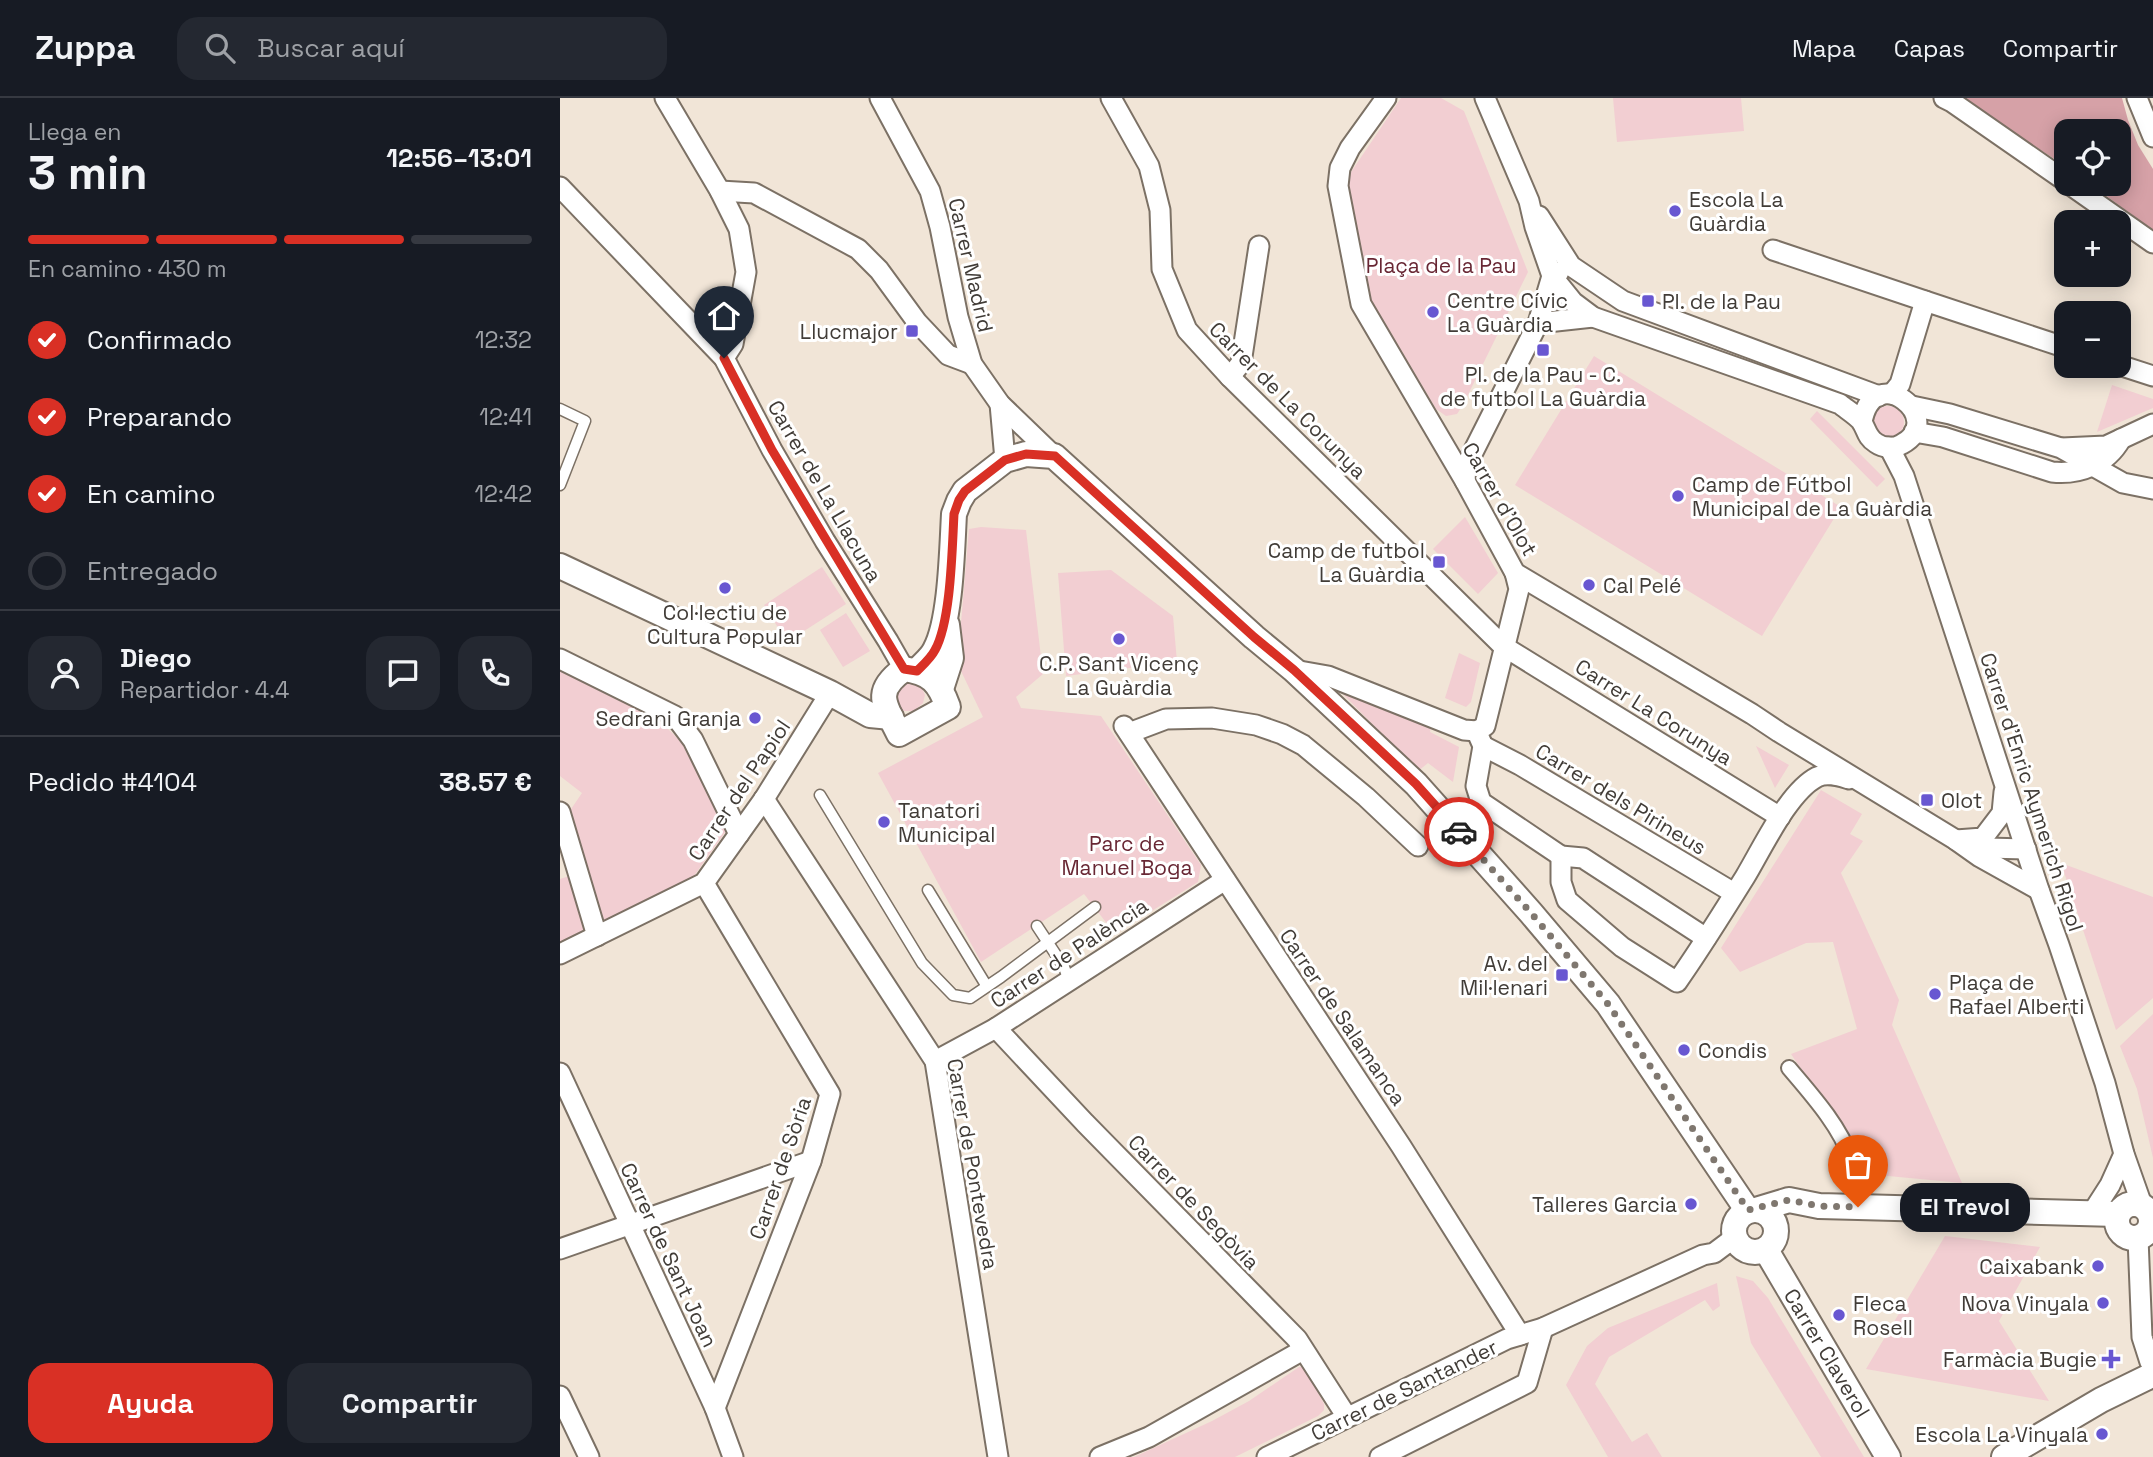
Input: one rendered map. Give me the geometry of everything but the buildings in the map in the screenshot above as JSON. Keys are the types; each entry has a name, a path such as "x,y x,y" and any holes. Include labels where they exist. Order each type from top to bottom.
{"street":[{"path":"665,98 720,191 739,229 746,272 733,344 724,358"},
{"name":"Carrer Madrid","path":"880,98 929,191 940,227 958,317 972,364 1000,404 1055,456"},
{"name":"Carrer de La Corunya","path":"1111,98 1149,166 1160,209 1162,269 1187,330 1230,377 1503,646"},
{"name":"Carrer d'Olot","path":"1386,98 1350,148 1340,168 1338,186 1361,304 1465,481 1515,573 1752,714 1956,839 1980,857 2039,890"},
{"path":"1485,98 1529,201 1552,276 1573,302 1593,317 1839,404 1861,422 1873,442 1889,447 1903,444 1914,432 1915,414 1904,398 1886,395 1623,301 1572,266 1529,201"},
{"path":"1944,98 2054,173"},
{"path":"2137,98 2153,137"},
{"name":"Carrer de La Llacuna","path":"560,187 724,358 779,461 902,675"},
{"path":"720,191 754,193 858,249 880,270 917,322 948,355 972,364"},
{"path":"2086,196 2153,243"},
{"path":"1230,377 1241,363 1259,246"},
{"path":"1773,250 2054,344"},
{"path":"1465,481 1466,466 1538,323 1552,276 1572,266"},
{"path":"1538,323 1558,307 1567,295 1572,266"},
{"path":"1861,422 1866,407 1900,384 1925,300"},
{"path":"1538,323 1593,317"},
{"path":"2131,369 2153,376"},
{"name":"Carrer Madrid","path":"1000,404 1005,460"},
{"path":"1912,406 1950,414 2060,448 2106,446 2153,424"},
{"path":"1914,432 1943,437 2052,472 2067,474 2087,469 2114,452 2121,439"},
{"path":"2121,439 2123,483"},
{"name":"Carrer d'Enric Aymerich Rigol","path":"1889,447 1904,476 2028,857 2102,1073 2124,1154 2137,1218 2142,1337 2151,1373"},
{"path":"2060,448 2087,469 2123,483 2153,489"},
{"path":"830,693 861,693 902,675 934,652 946,614 954,514 959,500 965,491 1005,460 1026,454 1055,456 1294,670 1416,784 1608,1004 1752,1210 1769,1214 1774,1220 1771,1241"},
{"path":"560,566 830,693 870,715 891,717"},
{"path":"1515,573 1519,589 1480,738 1476,786 1481,802 1561,856 1583,858 1706,938"},
{"path":"941,689 951,658 946,614"},
{"name":"Carrer La Corunya","path":"1503,646 1780,817"},
{"path":"560,659 675,716 693,740 739,834"},
{"name":"Carrer dels Pirineus","path":"1294,670 1328,676 1480,738 1734,894"},
{"path":"902,675 933,680 941,689 948,707 899,734 883,702 902,675"},
{"name":"Carrer del Papiol","path":"560,954 705,883 764,799 830,693"},
{"name":"Carrer de Salamanca","path":"1418,846 1366,797 1303,745 1282,734 1256,725 1212,718 1166,719 1126,729 1401,1146 1520,1335"},
{"path":"1779,732 1804,761 1804,775 1798,793"},
{"path":"1561,856 1561,882 1567,900 1622,947 1678,982 1780,817 1798,793 1818,776 1828,774 1857,780"},
{"path":"1956,839 1983,838 2002,813 2005,784"},
{"name":"Carrer de Pontevedra","path":"764,799 935,1061 998,1457"},
{"path":"560,812 597,936"},
{"name":"Carrer d'Olot","path":"1956,839 2028,857"},
{"name":"Carrer d'Olot","path":"1980,857 2028,857"},
{"name":"Carrer de Palència","path":"935,1061 996,1028 1225,880"},
{"name":"Carrer de Sòria","path":"705,883 830,1094 811,1161 715,1408"},
{"name":"Carrer de Segòvia","path":"996,1028 1085,1123 1297,1339 1348,1417"},
{"path":"1789,1068 1823,1107 1850,1156 1858,1207"},
{"name":"Carrer de Sant Joan","path":"560,1073 715,1408 733,1457"},
{"path":"2092,1213 2110,1185 2124,1154"},
{"path":"560,1249 811,1161"},
{"path":"1819,1206 1771,1241 1750,1252 1734,1238 1737,1219 1752,1210 1789,1200 1819,1206 2092,1213 2137,1218"},
{"name":"Carrer de Santander","path":"1267,1457 1477,1353 1543,1328 1703,1255 1714,1253 1734,1238"},
{"name":"Carrer Claverol","path":"1771,1241 1888,1457"},
{"path":"1380,1457 1527,1383 1543,1328"},
{"path":"1100,1457 1149,1437 1303,1350"},
{"path":"2004,1457 2151,1373"},
{"path":"560,1396 589,1457"}],"lane":[{"path":"560,409 585,421 560,485"},
{"path":"820,795 922,963 953,995 970,998 1095,907"},
{"path":"928,890 986,985"},
{"path":"1037,926 1064,967 1069,981"}],"green space":[{"name":"Plaça de la Pau","path":"1401,98 1441,98 1464,111 1528,272 1463,405 1457,414 1446,416 1436,409 1370,298 1349,203 1349,175"},
{"path":"1613,98 1741,98 1744,131 1617,142"},
{"name":"Camp de Fútbol Municipal de La Guàrdia","path":"1594,356 1841,507 1762,636 1515,485"},
{"path":"2112,385 2153,399 2153,408 2097,432"},
{"path":"1888,406 1900,410 1904,422 1900,434 1888,438 1876,434 1872,422 1876,410"},
{"path":"1817,411 1885,479 1877,487 1810,419"},
{"path":"1465,517 1498,573 1478,594 1433,549"},
{"name":"Parc de Manuel Boga","path":"981,527 1026,530 1043,674 1016,697 1021,708 1101,716 1201,865 1198,882 1115,934 1084,894 981,962 878,773 983,717 961,671 958,658 969,529"},
{"path":"822,567 846,604 787,642 764,605"},
{"name":"C.P. Sant Vicenç La Guàrdia","path":"1111,570 1173,616 1177,662 1066,676 1058,573"},
{"path":"846,613 870,651 843,667 820,630"},
{"path":"1459,653 1480,663 1471,702 1466,707 1445,698"},
{"path":"560,671 570,672 635,705 677,738 694,761 726,831 694,876 560,942 560,879 588,870 567,815 582,793 560,776"},
{"path":"905,680 920,684 925,695 923,703 914,711 899,708 893,692"},
{"path":"1341,692 1431,727 1430,732 1459,747 1453,782 1428,763 1418,771"},
{"path":"1756,746 1789,765 1775,788"},
{"path":"1821,790 1862,814 1850,834 1863,841 1841,873 1899,1000 1892,1025 1962,1183 1867,1174 1791,1054 1857,1029 1833,942 1806,943 1740,972 1721,948"},
{"path":"2061,863 2153,897 2153,998 2116,1030"},
{"path":"2153,1014 2153,1158 2137,1089 2120,1046"},
{"path":"1945,1236 2040,1247 1999,1321 2049,1401 1866,1369"},
{"path":"1736,1276 1753,1281 1768,1298 1864,1457 1821,1457 1751,1343"},
{"path":"1717,1283 1720,1306 1713,1311 1705,1300 1609,1357 1595,1384 1632,1442 1647,1433 1662,1457 1608,1457 1566,1385 1587,1346 1608,1328"},
{"path":"1304,1366 1324,1404 1324,1410 1318,1416 1235,1457 1134,1457 1212,1421"}],"shaded area":[{"path":"1960,98 2122,98 2128,119 2054,119 2054,159"},
{"path":"2131,128 2153,169 2153,230 2131,214 2131,210 2126,210 2106,196 2131,196"}],"way so far":[{"path":"1459,832 1608,1004 1748,1210 1789,1200 1819,1206 1858,1207"}],"place":[{"name":"Escola La Guàrdia","path":"1675,211"},
{"name":"Pl. de la Pau","path":"1648,301"},
{"name":"Centre Cívic La Guàrdia","path":"1433,312"},
{"name":"Llucmajor","path":"912,331"},
{"name":"Pl. de la Pau - C. de futbol La Guàrdia","path":"1543,350"},
{"name":"Camp de Fútbol Municipal de La Guàrdia","path":"1678,496"},
{"name":"Camp de futbol La Guàrdia","path":"1439,562"},
{"name":"Cal Pelé","path":"1589,585"},
{"name":"Col·lectiu de Cultura Popular","path":"725,588"},
{"name":"C.P. Sant Vicenç La Guàrdia","path":"1119,639"},
{"name":"Sedrani Granja","path":"755,718"},
{"name":"Olot","path":"1927,800"},
{"name":"Tanatori Municipal","path":"884,822"},
{"name":"Av. del Mil·lenari","path":"1562,975"},
{"name":"Plaça de Rafael Alberti","path":"1935,994"},
{"name":"Condis","path":"1684,1050"},
{"name":"Talleres Garcia","path":"1691,1204"},
{"name":"El Trevol","path":"1858,1207"},
{"name":"Caixabank","path":"2098,1266"},
{"name":"Nova Vinyala","path":"2103,1303"},
{"name":"Fleca Rosell","path":"1839,1315"},
{"name":"Farmàcia Bugie","path":"2111,1359"},
{"name":"Escola La Vinyala","path":"2102,1434"}],"route":[{"path":"724,358 772,450 904,669 917,671 934,652 940,638 946,614 954,514 965,491 1005,460 1026,454 1055,456 1294,670 1416,784 1459,832"}]}
